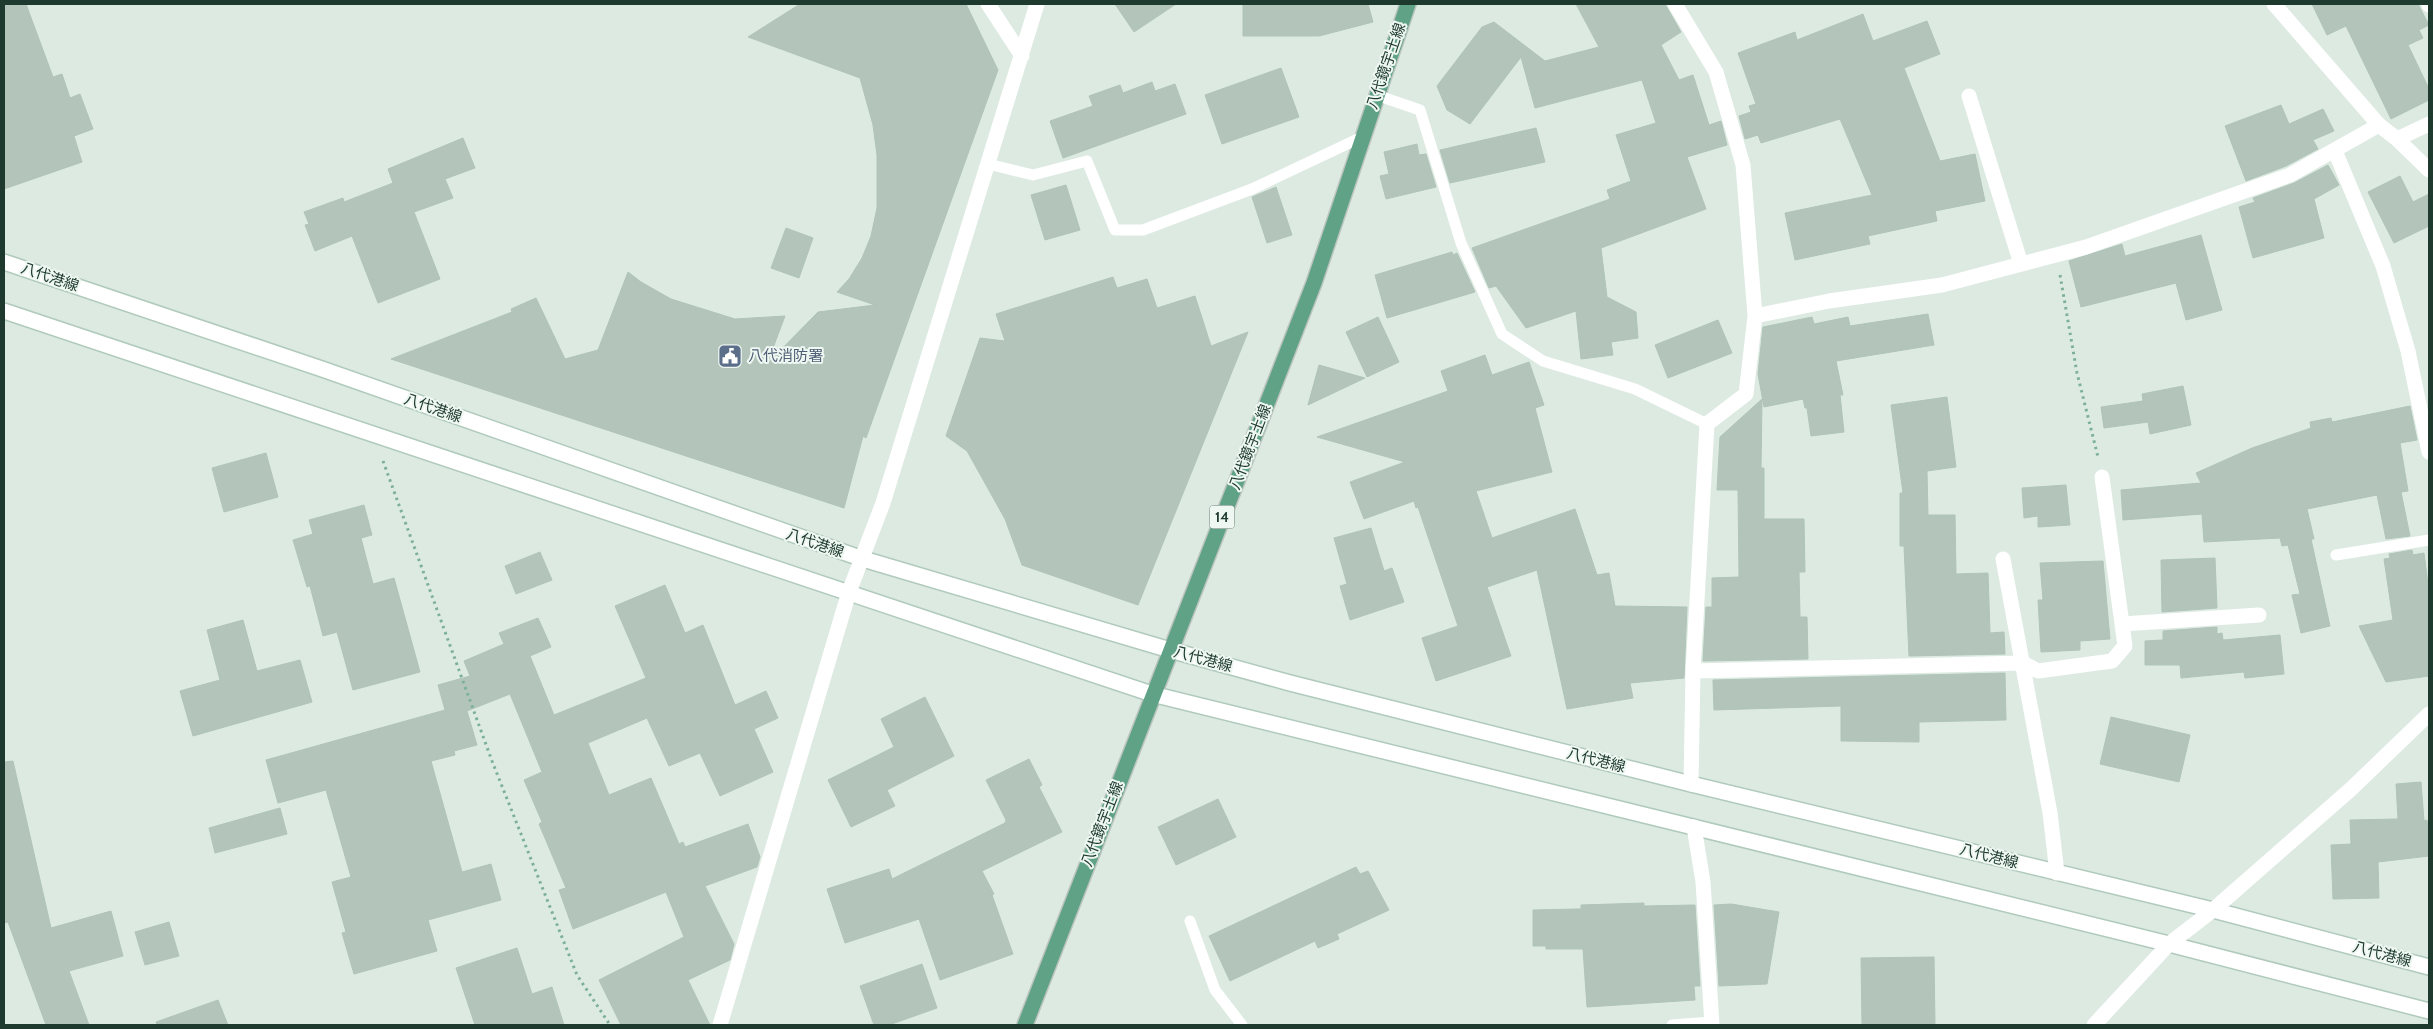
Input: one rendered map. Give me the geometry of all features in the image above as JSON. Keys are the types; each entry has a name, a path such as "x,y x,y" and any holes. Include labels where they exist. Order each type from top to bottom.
{"main road":[{"name":"八代鏡宇土線","path":"1024,1025 1314,283 1408,4"}],"street":[{"path":"988,4 1022,56"},
{"path":"720,1025 849,592 884,503 1038,4"},
{"path":"1675,4 1716,72 1743,166 1755,316 1746,394 1707,424 1693,671 1690,784"},
{"path":"2274,4 2379,125 2398,139 2429,170"},
{"path":"1969,96 2021,264"},
{"path":"2398,139 2429,124"},
{"path":"1755,316 1829,301 1942,285 2056,253 2086,247 2290,175 2379,125"},
{"path":"2335,151 2383,266 2408,351 2429,452"},
{"name":"八代港線","path":"4,262 322,369 863,559 1170,650 1290,683 1690,784 2213,910 2429,966"},
{"path":"4,310 1152,694 2169,944 2429,1011"},
{"path":"1693,671 2022,663 2038,671 2112,661 2125,646 2102,477"},
{"path":"2003,559 2050,813 2057,873"},
{"path":"2122,624 2259,615"},
{"path":"2094,1025 2169,944 2213,910 2351,789 2429,714"},
{"path":"1694,827 1703,882 1711,1024"}],"lane":[{"path":"1376,95 1420,110 1461,243 1502,334 1543,361 1635,389 1707,424"},
{"path":"988,164 1033,174 1086,161 1114,230 1143,230 1252,189 1362,137"},
{"path":"2336,555 2429,540"},
{"path":"1190,921 1215,990 1242,1025"},
{"path":"1672,1025 1711,1024"}],"path":[{"path":"2056,253 2077,373 2102,477"},
{"path":"378,436 384,468 492,761 578,975 610,1025"}],"building":[{"path":"4,4 26,4 53,77 62,74 70,98 80,94 93,129 74,136 82,162 4,189"},
{"path":"800,4 966,4 998,70 866,438 863,436 844,508 391,359 512,312 511,309 536,298 565,359 598,350 628,272 641,282 671,299 735,319 785,316 767,364 818,312 875,305 837,292 849,279 862,258 871,236 877,208 877,155 873,125 860,78 748,37"},
{"path":"1115,4 1176,4 1134,32"},
{"path":"1243,4 1368,4 1373,22 1319,36 1243,36"},
{"path":"1576,4 1665,4 1681,32 1661,45 1679,80 1693,75 1709,125 1721,121 1727,145 1687,157 1706,209 1601,248 1607,297 1636,312 1638,338 1611,342 1613,355 1581,359 1576,311 1526,328 1496,286 1489,288 1472,248 1610,199 1607,190 1631,181 1616,135 1656,123 1642,80 1535,108 1521,57 1470,124 1447,110 1437,86 1482,27 1494,22 1545,61 1599,47"},
{"path":"2312,4 2418,4 2429,25 2419,30 2423,38 2408,45 2429,89 2429,100 2391,119 2346,26 2327,35"},
{"path":"1863,14 1873,41 1927,21 1940,54 1904,68 1940,161 1975,154 1985,201 1935,211 1937,221 1868,236 1870,244 1795,260 1785,213 1872,195 1840,119 1761,143 1758,135 1745,139 1739,116 1751,112 1749,106 1756,104 1738,53 1795,32 1797,40"},
{"path":"1281,68 1299,117 1222,144 1205,95"},
{"path":"1152,82 1155,91 1175,84 1186,114 1063,158 1050,121 1093,106 1089,96 1120,85 1123,93"},
{"path":"2281,105 2289,124 2323,109 2334,131 2313,140 2318,149 2286,166 2246,181 2225,126"},
{"path":"1536,128 1545,162 1450,183 1440,150"},
{"path":"463,138 475,168 445,179 453,198 414,212 440,279 378,303 352,236 315,251 305,225 309,224 304,212 343,198 344,202 393,183 388,169"},
{"path":"1417,144 1419,155 1426,154 1436,187 1386,199 1380,176 1389,174 1384,152"},
{"path":"2328,165 2339,185 2314,199 2324,238 2253,258 2239,207 2255,202 2253,198 2294,183"},
{"path":"2400,176 2413,202 2429,194 2429,226 2394,243 2368,192"},
{"path":"1066,185 1080,230 1045,240 1031,195"},
{"path":"1276,187 1292,235 1267,243 1252,197"},
{"path":"786,228 813,238 799,278 771,268"},
{"path":"2201,235 2222,310 2186,320 2176,283 2081,307 2069,261 2122,244 2125,256"},
{"path":"1452,252 1453,255 1457,253 1475,292 1387,318 1375,275"},
{"path":"1113,277 1117,288 1147,279 1157,308 1195,296 1211,346 1248,332 1138,605 1022,565 1005,519 967,451 946,436 980,338 1005,341 996,314"},
{"path":"1928,314 1934,345 1836,361 1843,395 1840,395 1844,432 1811,436 1807,408 1805,408 1803,399 1764,407 1758,374 1763,327 1812,317 1814,324 1848,317 1850,326"},
{"path":"1378,317 1399,362 1367,377 1346,332"},
{"path":"1718,320 1732,353 1668,378 1655,345"},
{"path":"1485,355 1492,375 1529,362 1544,405 1535,408 1552,472 1476,491 1492,538 1575,509 1597,575 1609,573 1615,606 1687,607 1684,678 1630,683 1633,698 1567,709 1537,570 1487,587 1511,656 1436,681 1422,638 1458,626 1418,507 1416,508 1414,501 1364,519 1350,482 1405,462 1317,437 1448,391 1441,371"},
{"path":"1319,365 1365,378 1308,405"},
{"path":"2183,386 2191,425 2150,434 2148,422 2104,428 2101,407 2143,401 2142,394"},
{"path":"1947,397 1956,467 1927,471 1928,515 1955,515 1956,574 1988,573 1990,633 2004,632 2005,654 1909,656 1904,546 1900,546 1900,493 1903,493 1891,405"},
{"path":"1762,399 1761,468 1764,468 1764,519 1804,519 1805,572 1799,572 1800,617 1807,617 1808,659 1703,661 1706,607 1712,607 1712,578 1739,577 1738,490 1717,490 1720,437"},
{"path":"2410,406 2417,440 2400,443 2408,491 2401,492 2410,536 2386,539 2377,495 2307,509 2314,539 2311,539 2330,626 2301,633 2292,595 2300,594 2288,545 2282,546 2280,538 2204,542 2202,514 2123,520 2121,490 2201,483 2196,473 2252,448 2311,428 2310,422 2331,418 2332,422"},
{"path":"266,453 278,497 224,512 212,468"},
{"path":"2066,485 2070,525 2038,527 2038,516 2024,518 2022,488"},
{"path":"364,505 372,535 361,538 373,584 394,578 420,672 353,690 337,632 323,636 310,586 307,587 293,540 313,534 309,520"},
{"path":"1371,528 1384,571 1392,568 1404,602 1350,620 1340,586 1347,584 1334,538"},
{"path":"2412,550 2413,555 2424,553 2429,592 2429,676 2386,682 2359,626 2393,620 2384,559 2390,558 2389,554"},
{"path":"540,552 552,580 516,594 505,566"},
{"path":"2215,558 2217,608 2162,612 2161,560"},
{"path":"2103,561 2110,639 2080,641 2080,650 2041,652 2038,600 2043,600 2040,563"},
{"path":"665,585 685,633 703,625 735,705 766,691 778,718 754,729 773,772 720,796 700,753 669,766 647,718 588,743 609,795 651,778 679,844 683,842 685,847 748,824 760,857 757,867 705,886 734,944 730,960 688,980 710,1025 621,1025 599,980 684,937 666,892 573,929 559,890 566,888 539,824 542,822 524,780 542,772 510,694 467,711 477,745 454,751 455,755 431,761 462,872 491,864 501,900 428,920 437,951 354,974 342,933 346,932 332,882 351,877 326,790 278,803 266,760 445,710 438,685 470,676 464,661 504,644 499,633 538,618 551,647 530,656 554,715 646,678 615,606"},
{"path":"243,620 257,671 300,660 312,702 193,736 180,691 220,680 207,630"},
{"path":"2217,627 2217,634 2222,633 2223,640 2280,635 2284,674 2245,678 2244,672 2181,678 2180,665 2145,665 2145,641 2163,640 2163,631"},
{"path":"2005,673 2006,720 1919,722 1919,742 1841,741 1841,706 1714,710 1713,680"},
{"path":"925,697 954,756 887,790 895,806 851,827 828,780 894,747 881,719"},
{"path":"2111,717 2190,735 2179,782 2100,764"},
{"path":"1029,759 1042,785 1039,787 1062,832 982,871 994,894 992,895 1013,954 940,980 919,919 845,943 827,889 889,869 892,879 1005,823 1006,820 986,780"},
{"path":"13,761 51,928 111,911 123,956 69,971 89,1025 46,1025 8,922 4,923 4,762"},
{"path":"2421,782 2424,821 2427,820 2429,856 2378,862 2379,898 2333,899 2331,845 2351,844 2350,820 2398,819 2396,784"},
{"path":"1218,799 1236,837 1176,865 1158,827"},
{"path":"280,808 287,834 215,853 209,828"},
{"path":"1356,867 1360,874 1368,871 1389,910 1337,934 1339,939 1318,948 1315,941 1230,981 1209,936"},
{"path":"1644,903 1644,906 1695,905 1700,986 1694,986 1695,1000 1587,1007 1583,949 1546,949 1546,946 1533,946 1533,910 1581,909 1581,905"},
{"path":"1731,904 1779,912 1767,984 1719,986 1714,905"},
{"path":"169,922 179,956 145,965 135,932"},
{"path":"517,948 532,994 552,987 564,1025 475,1025 456,968"},
{"path":"1934,957 1935,1025 1862,1025 1861,958"},
{"path":"922,964 937,1008 889,1025 874,1025 860,986"},
{"path":"218,1000 228,1025 157,1025 156,1022"}],"place":[{"name":"八代消防署","path":"730,356"}]}
